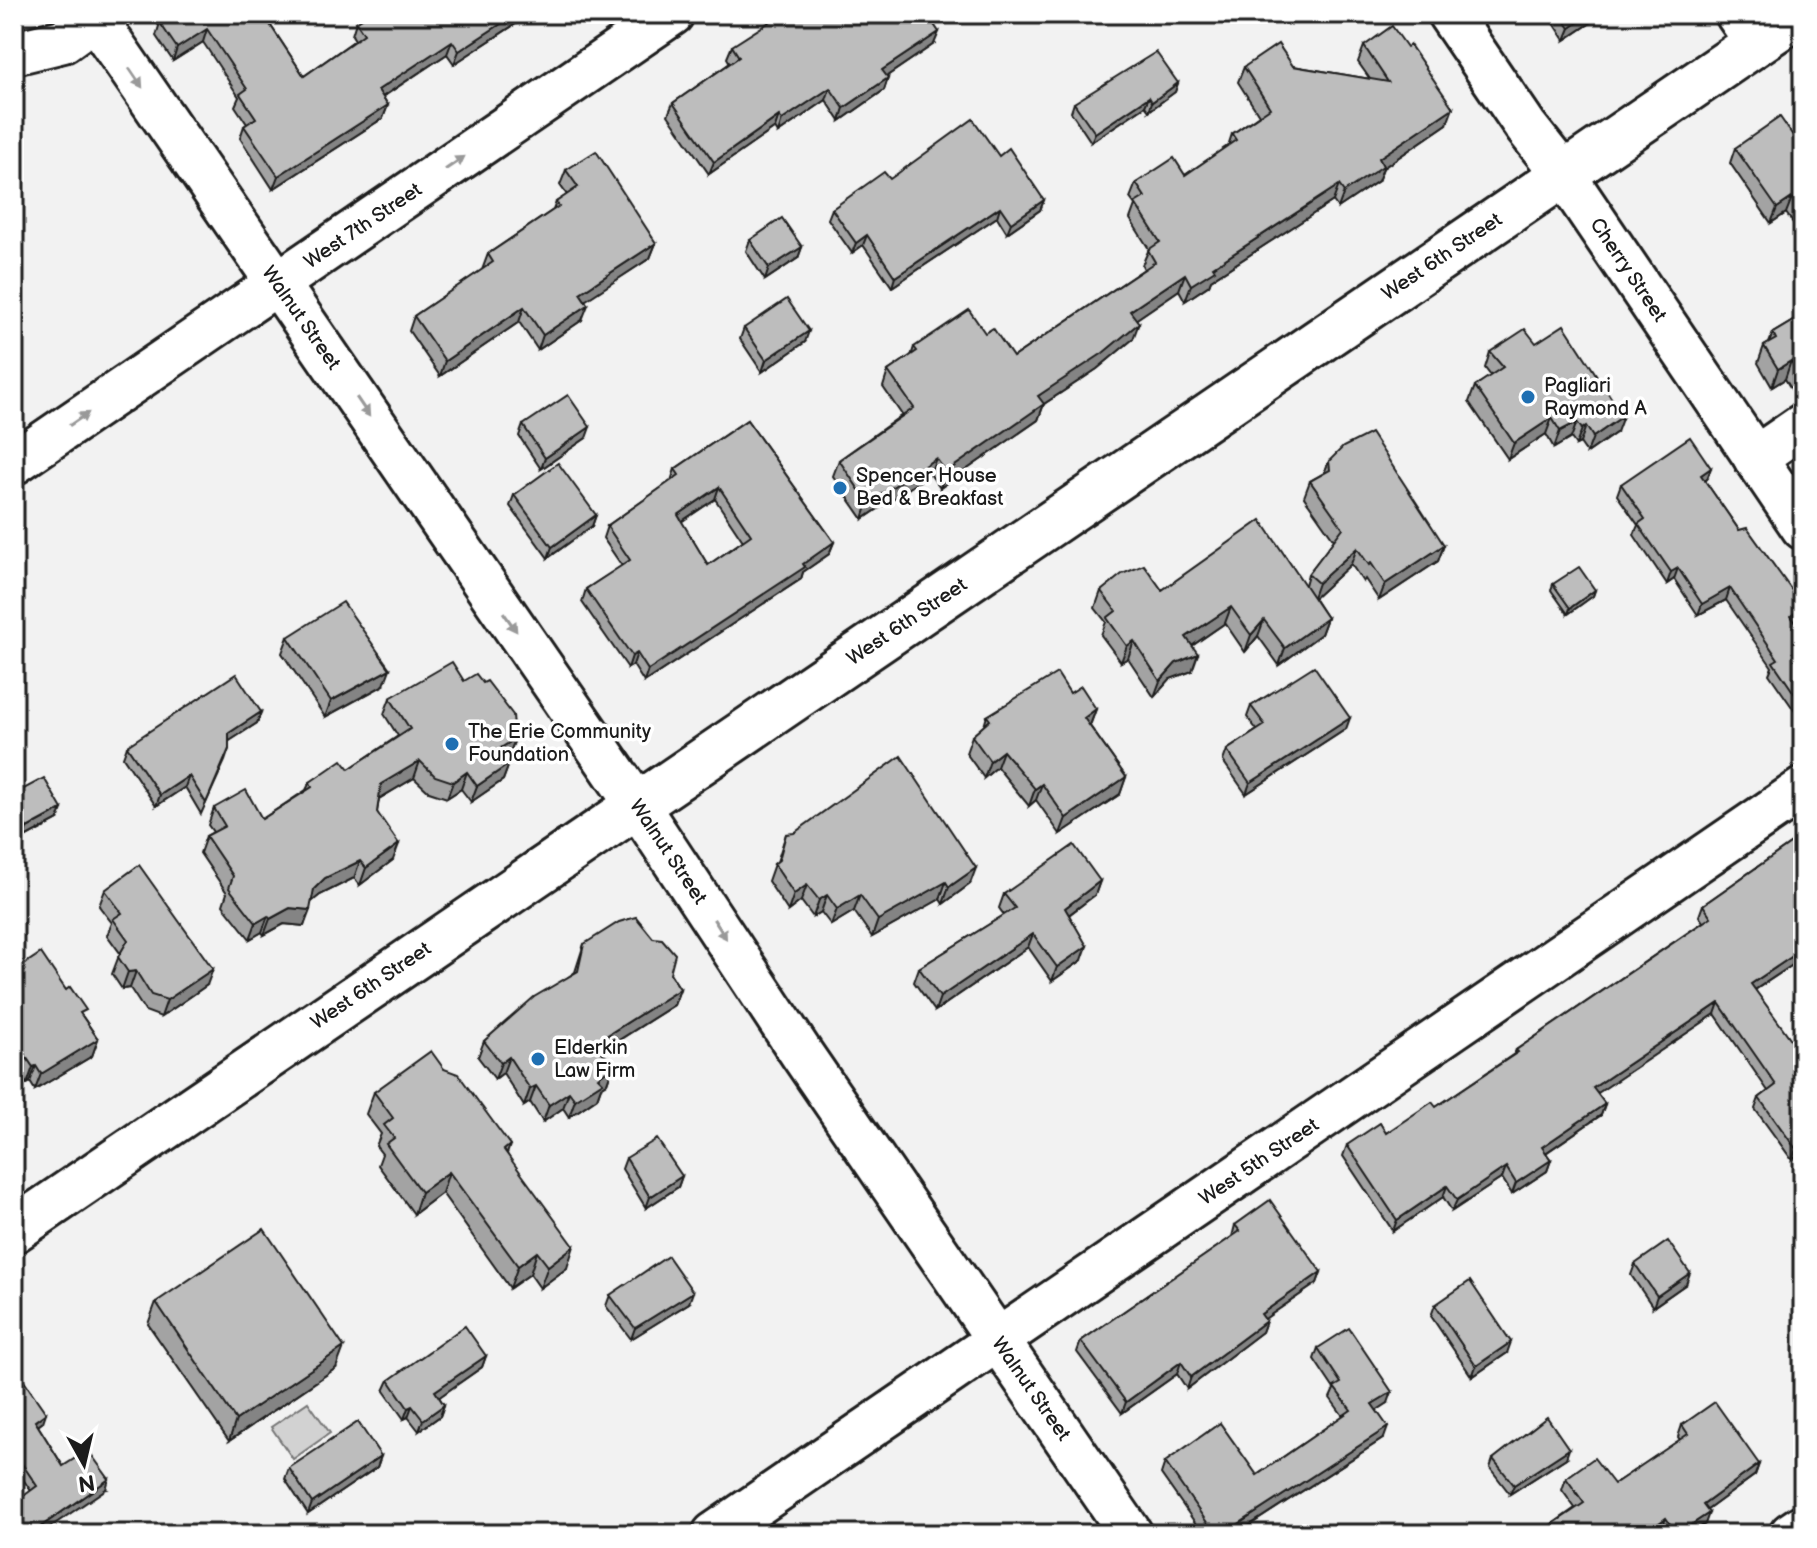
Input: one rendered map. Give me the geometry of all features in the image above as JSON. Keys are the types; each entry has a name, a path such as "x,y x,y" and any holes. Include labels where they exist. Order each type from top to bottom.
{"main road":[{"name":"West 6th Street","path":"14,1230 1564,175 1747,29 1799,14"}],"street":[{"name":"West 7th Street","path":"14,463 672,14"},
{"name":"Cherry Street","path":"1449,14 1526,127 1564,175 1803,528"},
{"name":"Walnut Street","path":"103,19 278,284 637,805 803,1056 1131,1534"},
{"path":"17,47 63,41 103,19"},
{"path":"1755,458 1803,425"},
{"name":"West 5th Street","path":"714,1534 1803,789"},
{"path":"1791,1534 1803,1526"}],"shaded area":[{"path":"308,1402 330,1433 293,1459 271,1427"}],"building":[{"path":"164,14 263,14 304,76 364,34 356,22 368,14 516,14 459,51 452,41 378,90 388,105 278,176 244,126 256,118 240,94 247,89 207,29 177,48 160,23 167,18"},
{"path":"782,14 927,14 939,32 882,70 888,78 844,108 830,88 782,120 779,116 714,162 673,103 739,57 732,46"},
{"path":"1560,14 1590,14 1570,28"},
{"path":"1392,26 1407,47 1410,45 1453,108 1379,158 1383,166 1344,192 1339,185 1213,267 1215,270 1191,285 1185,274 1130,311 1139,323 1103,353 1038,396 1044,404 946,472 936,458 868,503 839,460 914,408 888,371 917,351 914,347 969,310 985,333 993,328 1013,357 1155,262 1148,250 1160,242 1135,203 1145,197 1136,183 1174,158 1185,175 1236,140 1232,134 1270,108 1244,67 1278,44 1293,66 1388,82 1364,46"},
{"path":"1156,52 1178,83 1152,102 1149,97 1095,133 1074,103"},
{"path":"1780,117 1803,150 1803,214 1792,198 1777,208 1735,148"},
{"path":"973,119 999,156 1009,148 1044,200 1011,223 1000,207 895,277 867,235 856,243 832,209 884,172 890,179"},
{"path":"596,151 656,243 580,293 588,305 543,335 524,307 445,361 414,316 493,262 488,254 559,206 556,202 578,187 566,170"},
{"path":"782,218 802,247 769,268 750,240"},
{"path":"787,299 809,331 766,360 744,328"},
{"path":"1803,315 1803,381 1791,361 1778,369 1764,346 1776,339 1773,333"},
{"path":"1564,325 1623,416 1593,437 1586,426 1582,429 1577,422 1560,431 1552,418 1514,443 1475,386 1503,367 1490,352 1525,329 1536,343"},
{"path":"568,395 590,427 545,458 523,425"},
{"path":"747,420 834,542 803,564 805,567 648,670 637,653 632,656 586,589 630,560 607,526 679,475 675,469","holes":["719,487 751,535 708,565 678,515"]},
{"path":"1371,433 1444,545 1385,584 1357,548 1318,583 1308,574 1343,528 1310,481 1330,470 1329,461 1343,447"},
{"path":"1690,437 1711,468 1701,475 1739,530 1747,528 1803,606 1791,616 1803,634 1803,706 1773,662 1778,659 1730,588 1702,604 1678,568 1671,572 1638,524 1645,519 1621,484"},
{"path":"558,463 596,515 552,547 514,495"},
{"path":"1261,520 1327,618 1285,648 1264,620 1251,635 1231,607 1186,637 1198,654 1176,663 1160,681 1134,641 1127,646 1107,618 1116,611 1101,591 1122,574 1144,565 1162,590"},
{"path":"1579,567 1595,590 1570,608 1553,584"},
{"path":"343,602 390,669 331,701 288,637"},
{"path":"452,662 464,681 476,674 483,683 487,681 513,715 515,739 499,749 509,764 477,786 467,772 453,782 435,776 420,761 381,784 377,812 399,844 366,868 360,861 325,878 314,889 310,910 290,908 256,923 229,888 233,876 206,836 225,826 214,808 246,790 262,819 312,787 310,782 342,760 349,769 410,729 390,698"},
{"path":"1314,666 1350,718 1250,783 1227,750 1265,725 1251,706"},
{"path":"1057,673 1070,693 1081,686 1096,709 1084,718 1126,777 1066,818 1042,784 1035,789 1003,751 990,761 972,736 990,720 987,716"},
{"path":"236,674 261,712 229,733 229,749 206,803 189,776 160,795 127,746"},
{"path":"901,756 976,868 949,887 946,882 878,920 860,895 837,909 827,895 819,900 807,885 794,894 774,864 779,860 786,834 794,833"},
{"path":"44,778 62,809 27,828 14,805 14,794"},
{"path":"1803,835 1803,949 1751,984 1803,1056 1803,1144 1796,1149 1759,1098 1776,1085 1719,1003 1593,1088 1605,1104 1542,1147 1551,1160 1516,1183 1506,1167 1457,1200 1447,1186 1397,1220 1347,1145 1380,1123 1386,1133 1432,1102 1436,1107 1518,1052 1516,1050 1711,917 1703,905"},
{"path":"1074,845 1100,881 1065,908 1087,946 1057,967 1033,934 940,997 919,968 1015,908 1004,894"},
{"path":"139,865 213,969 167,1000 151,995 136,971 128,972 118,957 128,940 113,919 122,913 105,890"},
{"path":"636,917 653,938 662,939 675,954 670,973 680,989 595,1043 613,1066 598,1077 603,1082 575,1100 569,1092 549,1105 536,1086 530,1089 509,1057 501,1063 484,1041 534,997 578,971 584,944 619,922"},
{"path":"41,953 66,990 70,987 86,1010 80,1013 98,1039 41,1074 14,1039 14,971"},
{"path":"431,1051 444,1069 458,1074 510,1145 504,1150 574,1246 548,1266 537,1252 518,1266 449,1172 421,1192 386,1144 394,1138 384,1125 393,1118 374,1092"},
{"path":"657,1139 682,1176 650,1197 626,1158"},
{"path":"1270,1200 1321,1272 1261,1314 1266,1321 1191,1377 1181,1362 1126,1402 1081,1341 1240,1231 1235,1225"},
{"path":"264,1229 344,1347 236,1420 156,1302"},
{"path":"1668,1241 1690,1273 1657,1296 1635,1264"},
{"path":"668,1256 693,1292 635,1328 610,1295"},
{"path":"1470,1281 1511,1342 1476,1366 1435,1305"},
{"path":"465,1326 486,1356 435,1391 444,1405 423,1420 412,1406 408,1408 389,1380"},
{"path":"1349,1328 1392,1392 1372,1404 1388,1427 1223,1534 1215,1534 1165,1462 1220,1423 1257,1475 1351,1410 1334,1387 1341,1383 1318,1348"},
{"path":"17,1371 46,1413 35,1421 63,1466 88,1450 109,1479 30,1534 14,1534 14,1503 37,1486 14,1452 14,1373"},
{"path":"1715,1402 1759,1464 1703,1505 1709,1513 1677,1534 1666,1518 1644,1534 1538,1534 1584,1503 1566,1478 1594,1458 1614,1484 1688,1434 1682,1425"},
{"path":"1547,1417 1569,1449 1514,1485 1493,1459"},
{"path":"358,1422 381,1456 312,1503 289,1468"}],"place":[{"name":"Pagliari Raymond A","path":"1528,397"},
{"name":"Spencer House Bed & Breakfast","path":"840,488"},
{"name":"The Erie Community Foundation","path":"452,744"},
{"name":"Elderkin Law Firm","path":"538,1059"}]}
